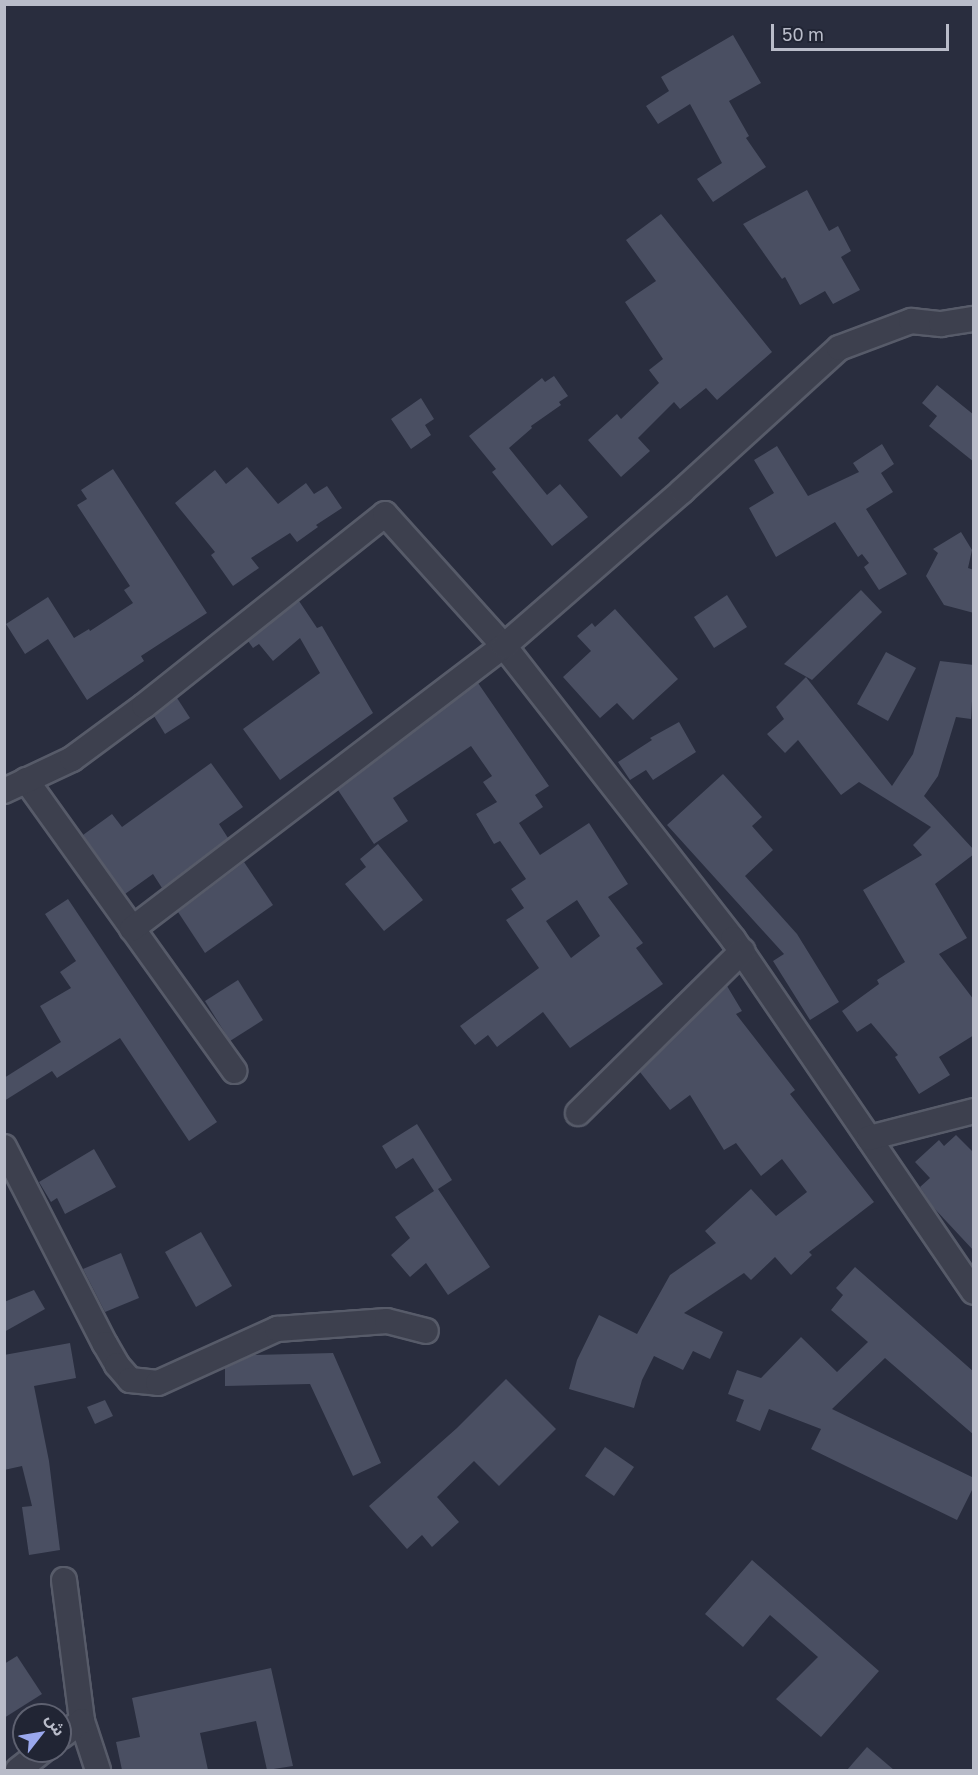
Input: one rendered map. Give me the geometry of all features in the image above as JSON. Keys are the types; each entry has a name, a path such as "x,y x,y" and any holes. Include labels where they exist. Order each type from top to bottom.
{"street":[{"path":"132,929 504,646 690,483 839,348 911,321 940,324 974,319"},
{"path":"234,1071 132,929 15,785 72,759 144,706 385,514 504,646 742,951 974,1292"},
{"path":"578,1113 742,951"},
{"path":"869,1138 974,1111"},
{"path":"4,1147 105,1344 117,1365 130,1380 158,1383 277,1329 387,1321 426,1331"},
{"path":"64,1580 82,1721 98,1770"},
{"path":"72,1728 82,1721"}],"building":[{"path":"733,35 761,83 729,101 749,136 746,138 766,167 713,202 697,179 722,163 690,104 658,124 646,106 669,91 661,77"},
{"path":"807,190 829,231 838,226 851,251 841,257 860,290 833,304 825,291 800,305 785,277 782,279 743,224"},
{"path":"661,214 772,352 717,400 706,388 680,409 674,402 638,438 650,451 621,477 588,440 617,414 621,419 659,383 649,370 663,359 625,302 656,281 626,240"},
{"path":"554,376 568,396 559,402 561,405 531,426 532,428 509,448 547,495 560,484 588,517 552,546 492,472 496,469 469,436 542,378 545,382"},
{"path":"937,385 974,415 974,462 929,426 937,416 922,403"},
{"path":"421,398 434,419 425,425 431,435 411,449 391,419"},
{"path":"882,444 894,464 881,473 893,492 866,509 907,574 879,590 864,567 869,563 862,554 858,557 835,522 776,557 749,508 774,493 754,460 777,446 808,496 859,472 853,463"},
{"path":"247,467 278,504 306,483 314,494 327,486 342,508 316,525 318,527 297,542 290,533 251,558 259,568 233,586 211,555 215,552 175,503 215,470 226,484"},
{"path":"113,469 207,613 141,656 144,661 87,700 48,639 25,654 6,624 48,597 74,638 89,629 90,631 133,603 124,590 130,586 77,505 87,499 81,490"},
{"path":"961,532 972,550 968,568 974,570 974,613 944,605 926,576 938,553 933,549"},
{"path":"861,590 882,612 812,680 784,664"},
{"path":"727,595 747,627 714,648 694,617"},
{"path":"299,601 317,628 322,626 373,713 280,780 243,729 320,673 300,638 273,661 259,644 253,648 248,641"},
{"path":"615,609 678,679 633,720 617,703 600,718 563,677 591,651 577,636 592,623 595,627"},
{"path":"886,652 916,668 888,721 857,704"},
{"path":"940,661 974,665 971,719 956,717 938,776 924,796 974,850 974,854 935,884 967,938 939,954 974,1000 974,1035 939,1057 950,1075 919,1094 895,1057 898,1055 871,1023 857,1032 842,1011 879,984 877,980 905,962 863,890 922,855 913,845 931,827 859,782 841,795 798,740 785,753 767,734 784,719 776,707 806,677 892,786 913,754"},
{"path":"478,683 549,786 535,795 543,807 519,823 540,855 589,823 628,884 608,897 643,943 636,948 663,984 570,1048 543,1012 497,1047 488,1035 475,1045 460,1026 539,968 506,920 524,908 511,889 526,879 500,841 494,844 476,814 497,802 483,782 492,776 471,746 393,798 408,821 374,844 338,790","holes":["577,900 600,936 571,958 546,921"]},
{"path":"177,698 190,718 165,734 154,716"},
{"path":"679,722 696,752 653,780 646,770 630,780 618,762 652,740 650,738"},
{"path":"211,763 243,807 219,824 228,838 162,888 153,874 125,894 83,835 112,814 122,827"},
{"path":"723,774 762,817 752,826 773,850 745,876 797,934 839,1002 810,1020 773,961 784,954 667,825"},
{"path":"378,844 423,900 384,931 345,884 366,867 360,859"},
{"path":"244,862 273,905 205,953 178,912"},
{"path":"68,899 217,1122 189,1141 120,1038 57,1078 52,1071 4,1101 4,1078 61,1042 40,1006 71,988 60,972 76,961 45,914"},
{"path":"238,980 263,1020 230,1041 205,1001"},
{"path":"727,986 742,1011 736,1014 795,1090 790,1094 874,1202 809,1252 812,1255 791,1275 775,1257 751,1280 744,1273 684,1313 723,1332 710,1359 693,1351 683,1370 654,1356 642,1380 634,1408 569,1389 577,1360 599,1315 637,1334 670,1275 716,1243 705,1231 751,1189 776,1216 807,1192 782,1159 761,1176 736,1143 724,1150 690,1095 670,1110 640,1072"},
{"path":"417,1124 452,1180 438,1189 490,1267 448,1295 426,1263 410,1277 391,1255 410,1238 395,1217 434,1191 413,1158 396,1169 382,1146"},
{"path":"956,1135 974,1153 974,1251 933,1207 920,1187 930,1178 915,1162 939,1140 944,1146"},
{"path":"94,1149 116,1187 65,1214 57,1198 51,1202 39,1182"},
{"path":"201,1232 232,1286 196,1307 165,1252"},
{"path":"121,1253 139,1298 105,1312 83,1269"},
{"path":"855,1267 974,1372 974,1435 885,1358 832,1409 974,1478 974,1486 957,1520 811,1449 821,1429 769,1409 760,1431 736,1421 744,1400 728,1394 737,1370 761,1378 801,1337 837,1372 868,1342 831,1310 843,1295 836,1288"},
{"path":"34,1290 45,1309 4,1332 4,1302"},
{"path":"70,1343 76,1378 34,1386 49,1461 60,1550 29,1555 22,1507 32,1506 22,1466 4,1470 4,1355"},
{"path":"333,1353 381,1463 353,1476 310,1384 225,1386 225,1368 254,1355"},
{"path":"506,1379 556,1429 499,1486 474,1461 437,1497 459,1522 432,1547 422,1535 407,1549 369,1506 457,1428"},
{"path":"105,1400 113,1416 95,1424 87,1407"},
{"path":"605,1447 634,1467 614,1496 585,1476"},
{"path":"752,1560 879,1671 821,1737 776,1699 818,1657 770,1615 743,1647 705,1614"},
{"path":"17,1656 42,1694 28,1703 12,1703 12,1713 4,1718 4,1664"},
{"path":"271,1668 293,1766 267,1770 256,1721 200,1733 208,1770 122,1770 116,1742 140,1737 132,1698"},
{"path":"867,1747 894,1770 847,1770"}]}
